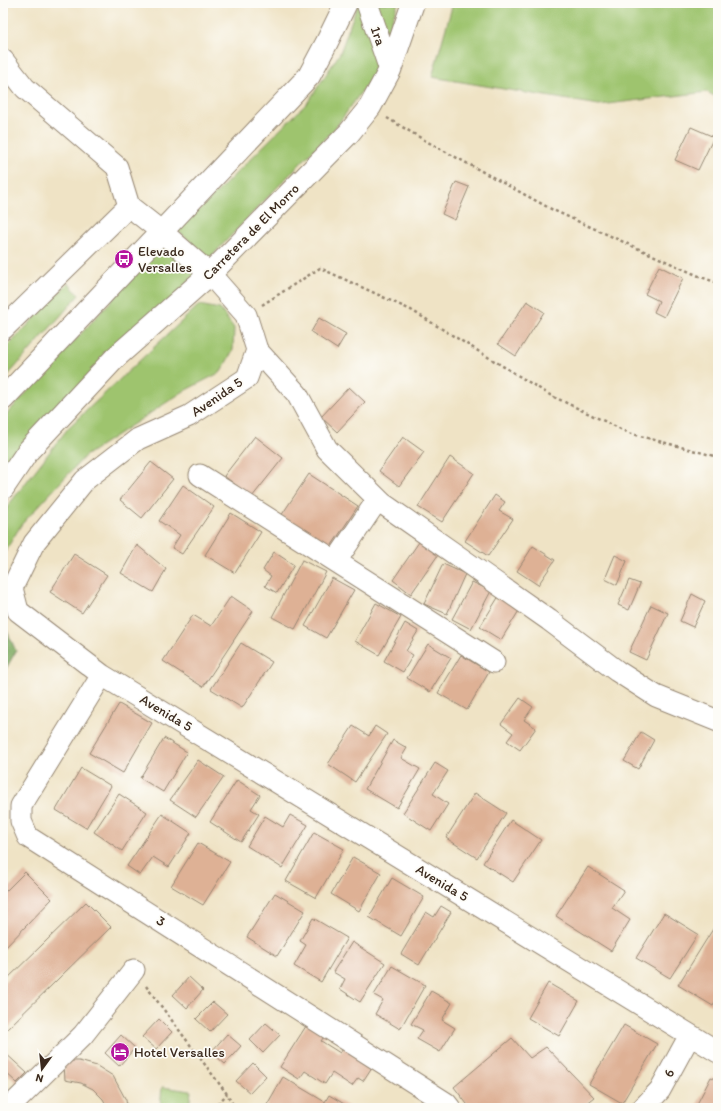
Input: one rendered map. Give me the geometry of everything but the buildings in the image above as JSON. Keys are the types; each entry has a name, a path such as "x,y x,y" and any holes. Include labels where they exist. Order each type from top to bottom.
{"main road":[{"path":"3,399 309,76 346,3"},
{"name":"Carretera de El Morro","path":"3,488 28,451 116,357 210,274 349,133 370,107 390,70 413,3"}],"street":[{"name":"1ra","path":"367,3 390,70"},
{"path":"3,60 25,88 116,167 129,206 162,232 210,274 246,315 257,350 298,394 327,449 378,499 550,620 617,671 656,696 718,721"},
{"path":"3,329 129,206"},
{"name":"Avenida 5","path":"257,350 247,378 189,416 138,439 85,480 34,543 12,588 18,611 102,674 718,1052"},
{"path":"200,475 494,662"},
{"path":"336,561 378,499"},
{"name":"3","path":"102,674 21,806 22,821 28,837 446,1103 450,1108"},
{"path":"9,1108 83,1035 134,970"},
{"name":"6","path":"642,1108 660,1090 690,1035"}],"path":[{"path":"370,107 426,141 553,210 701,277 718,282"},
{"path":"246,315 320,268 411,310 550,396 629,433 718,457"},
{"path":"134,970 227,1094 235,1108"},
{"path":"214,1108 227,1094"}],"green space":[{"path":"358,3 398,3 372,77 336,127 210,258 178,231 308,102 340,53"},
{"path":"453,3 718,3 718,98 707,92 599,105 432,77"},
{"path":"162,246 197,273 3,471 3,418"},
{"path":"68,283 79,295 3,381 3,351"},
{"path":"199,305 220,309 234,328 233,350 221,372 184,391 85,456 21,525 3,555 3,515 10,503 69,427"},
{"path":"3,622 16,651 3,674"},
{"path":"162,1087 191,1091 189,1108 160,1108"}],"place":[{"name":"Elevado Versalles","path":"124,259"},
{"name":"Hotel Versalles","path":"120,1052"}]}
